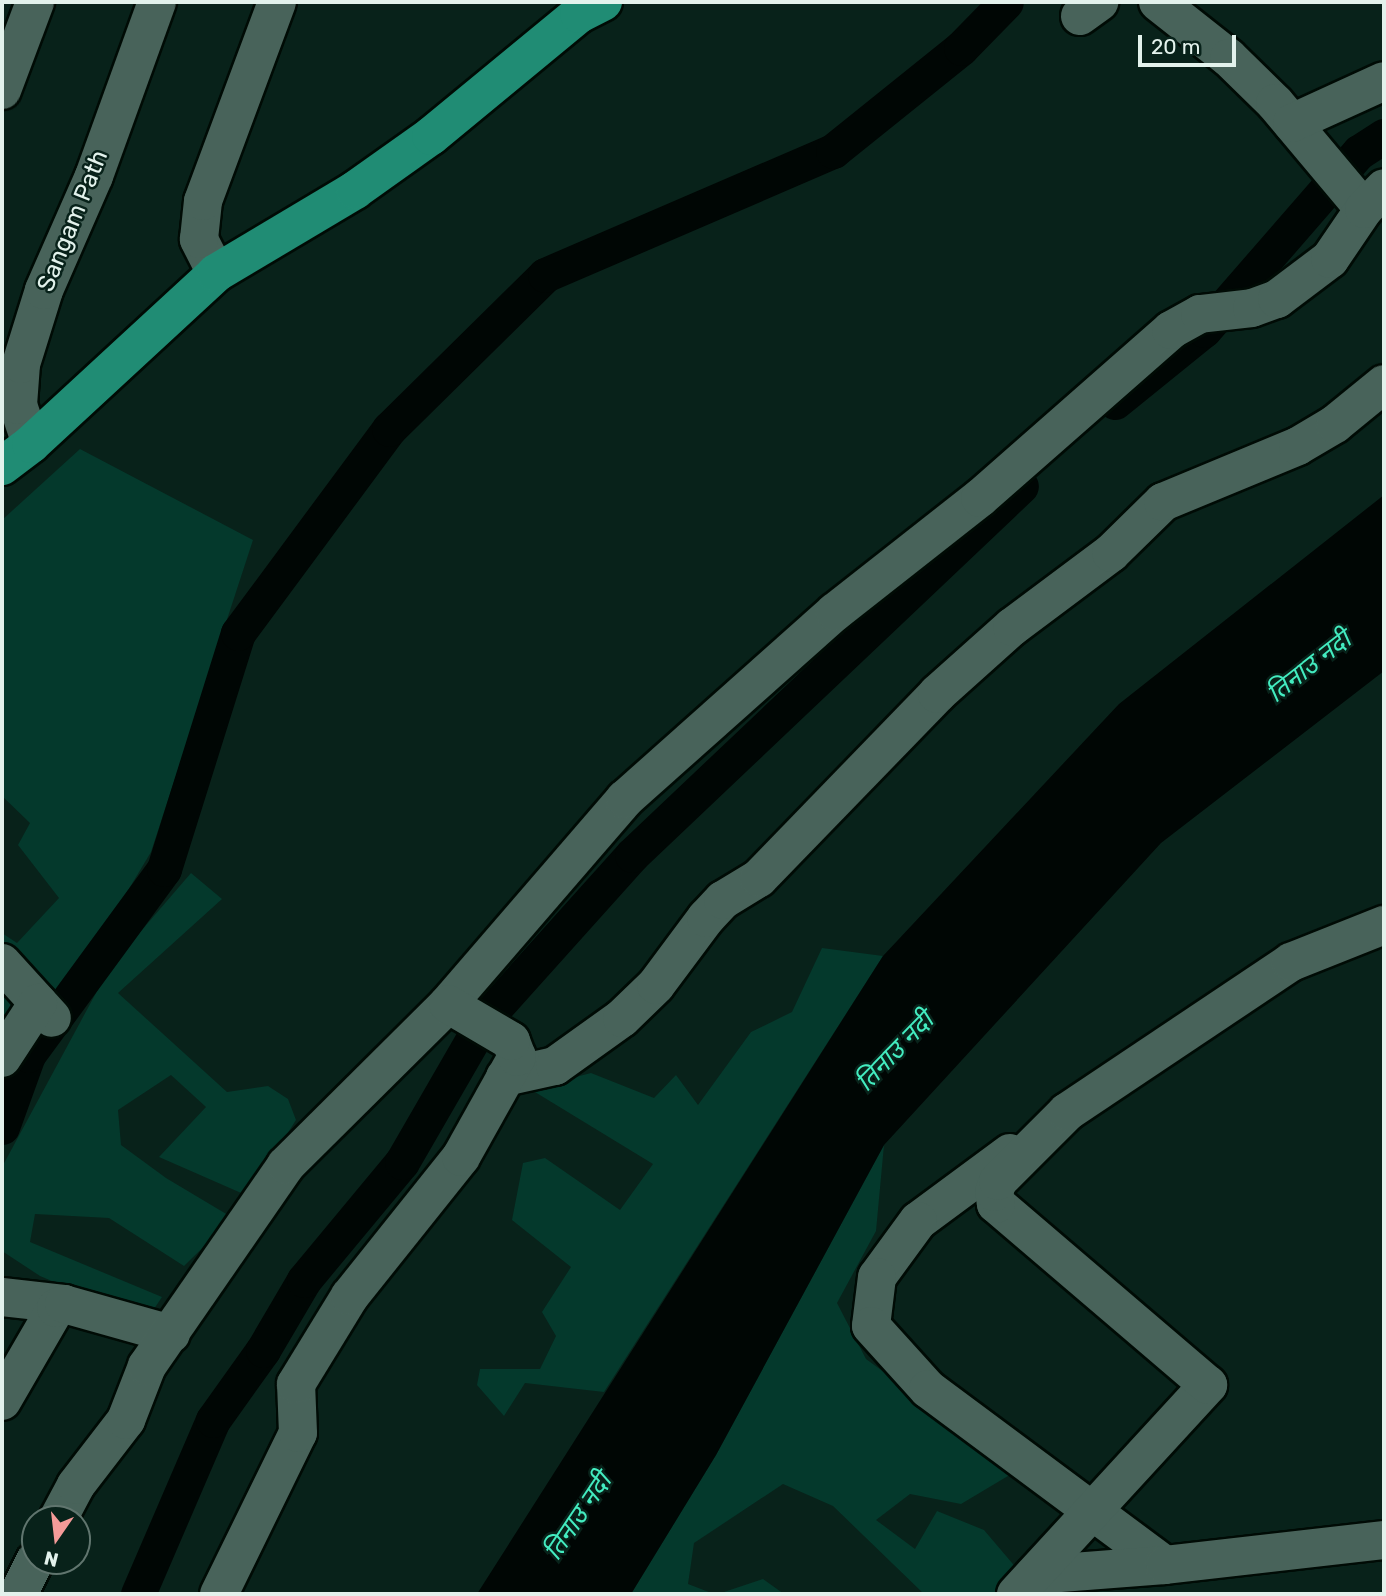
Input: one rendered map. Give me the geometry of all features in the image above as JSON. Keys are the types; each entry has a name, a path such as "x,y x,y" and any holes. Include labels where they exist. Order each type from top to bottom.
{"main road":[{"path":"16,455 216,273 355,190 431,136 579,15 603,2"}],"street":[{"path":"2,90 35,2"},
{"name":"Sangam Path","path":"16,455 21,363 44,290 94,176 156,2"},
{"path":"216,273 199,239 203,201 277,2"},
{"path":"65,1505 76,1485 126,1420 147,1366 286,1165 448,1004 625,799 835,612 980,498 1171,330 1200,314 1252,308 1277,299 1330,259 1367,197 1325,160 1229,58 1158,2"},
{"path":"1292,123 1384,81"},
{"path":"511,1067 555,1066 622,1018 656,985 706,918 723,900 759,878 937,694 1012,627 1111,553 1163,502 1298,446 1335,424 1384,384"},
{"path":"1166,1565 928,1389 871,1326 877,1277 918,1221 1067,1112 1291,962 1384,925"},
{"path":"2,963 45,1011 2,1058"},
{"path":"219,1594 298,1433 296,1384 349,1296 461,1157 511,1067 511,1041 448,1004"},
{"path":"1025,1585 1208,1385 996,1204 994,1192 998,1181 1067,1112"},
{"path":"2,1297 64,1304 171,1334"},
{"path":"2,1401 56,1308 64,1304"},
{"path":"1025,1585 1166,1565 1384,1540"},
{"path":"18,1594 28,1575"}],"green space":[{"path":"80,449 253,540 151,852 94,947 43,1007 2,1078 2,933 17,943 59,898 18,845 30,823 2,796 2,520"},
{"path":"191,873 222,899 118,993 227,1092 268,1086 288,1099 296,1120 248,1196 159,1157 206,1107 171,1075 118,1110 121,1145 166,1178 233,1218 184,1266 109,1218 35,1214 30,1242 162,1297 146,1321 40,1276 2,1251 2,1167 110,967"},
{"path":"822,948 883,956 604,1392 525,1383 504,1416 477,1385 480,1369 540,1369 556,1336 542,1312 571,1267 512,1220 523,1163 545,1158 620,1210 653,1164 530,1089 591,1073 654,1098 676,1075 698,1105 751,1032 792,1012"},
{"path":"884,1145 876,1231 837,1303 866,1359 1018,1470 961,1504 910,1494 876,1520 915,1549 937,1511 984,1530 1018,1570 998,1594 924,1594 833,1506 783,1484 694,1543 688,1584 714,1594 631,1594 716,1455"},
{"path":"763,1579 784,1594 718,1594"}],"water":[{"name":"तिनाउ नदी","path":"1384,495 1384,671 1161,843 884,1145 716,1455 631,1594 477,1594 883,956 1119,704"}],"waterway":[{"path":"2,1127 28,1055 164,869 238,633 389,429 545,275 833,151 961,48 1006,2"},
{"path":"1115,402 1204,330 1359,152 1384,136"},
{"path":"138,1594 213,1420 263,1350 304,1280 402,1162 484,1020 632,855 1021,486"}]}
